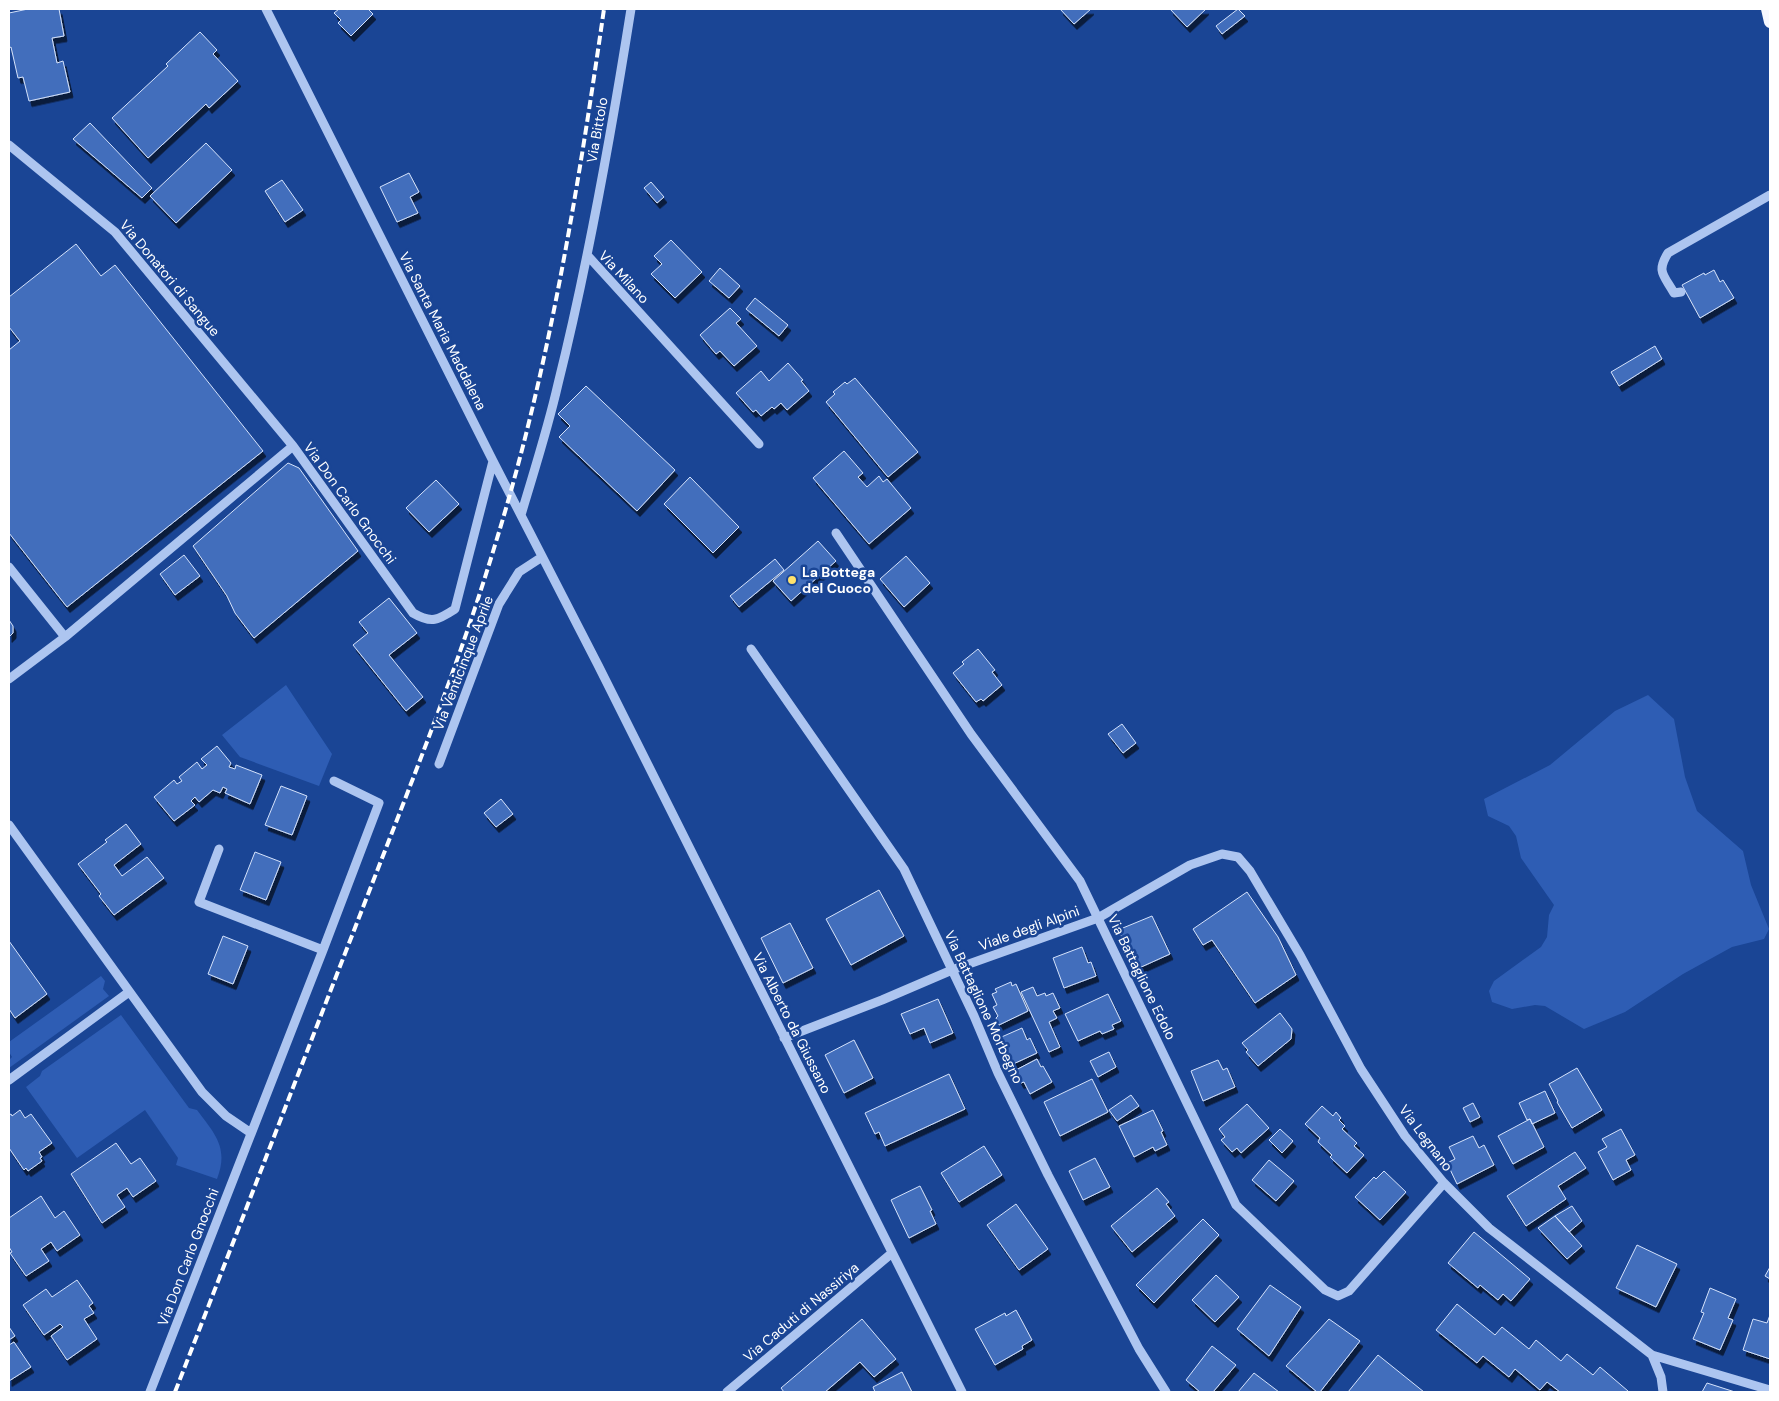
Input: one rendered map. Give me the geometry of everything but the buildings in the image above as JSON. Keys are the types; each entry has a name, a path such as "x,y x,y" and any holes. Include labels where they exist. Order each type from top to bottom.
{"main road":[{"path":"1766,9 1770,22"}],"street":[{"name":"Via Santa Maria Maddalena","path":"266,9 598,665"},
{"name":"Via Bittolo","path":"588,256 607,158 632,9"},
{"name":"Via Donatori di Sangue","path":"9,144 115,232 292,446"},
{"path":"1681,292 1674,293 1661,272 1661,263 1668,252 1770,195"},
{"name":"Via Milano","path":"588,256 759,444"},
{"name":"Via Milano","path":"521,515 558,385 588,256"},
{"name":"Via Don Carlo Gnocchi","path":"9,679 65,636 292,446 413,613 426,620 440,619 455,609 494,462"},
{"name":"Via Battaglione Edolo","path":"836,532 971,734 1080,881 1236,1205 1325,1290 1338,1296 1349,1290 1444,1183"},
{"name":"Via Venticinque Aprile","path":"440,764 500,604 519,572 542,556"},
{"path":"9,566 65,636"},
{"name":"Via Battaglione Morbegno","path":"751,649 904,869 998,1073 1048,1175 1139,1349 1166,1392"},
{"name":"Via Alberto da Giussano","path":"598,665 962,1392"},
{"name":"Via Don Carlo Gnocchi","path":"150,1392 379,803 334,781"},
{"path":"9,825 129,992 213,1104 226,1116 251,1133"},
{"path":"220,849 199,902 323,950"},
{"name":"Viale degli Alpini","path":"784,1038 882,1000 952,970 1098,918 1190,865 1222,854"},
{"name":"Via Legnano","path":"1222,854 1238,857 1250,871 1300,955 1361,1069 1405,1136 1444,1183 1489,1228 1652,1355"},
{"path":"9,1080 129,992"},
{"name":"Via Caduti di Nassiriya","path":"727,1392 892,1253"},
{"path":"1652,1355 1770,1390"},
{"path":"1652,1355 1661,1377 1663,1392"}],"shaded area":[{"path":"286,685 332,754 319,786 240,757 222,735"},
{"path":"1648,695 1674,719 1685,777 1697,811 1743,851 1751,885 1769,929 1764,939 1732,947 1683,974 1625,1012 1584,1029 1545,1006 1535,1005 1512,1009 1492,1002 1489,991 1494,981 1541,947 1547,937 1549,915 1554,905 1521,858 1516,836 1509,826 1488,816 1484,799 1550,765 1615,711"},
{"path":"101,976 105,981 103,989 109,996 9,1068 9,1060 12,1057 9,1052 9,1042"},
{"path":"121,1015 189,1108 197,1110 214,1134 221,1150 217,1179 176,1165 178,1158 145,1110 77,1158 26,1087 40,1076 42,1071"}],"railway":[{"path":"175,1392 431,731 495,545 531,413 560,279 584,144 604,9"}],"place":[{"name":"La Bottega del Cuoco","path":"792,580"}]}
